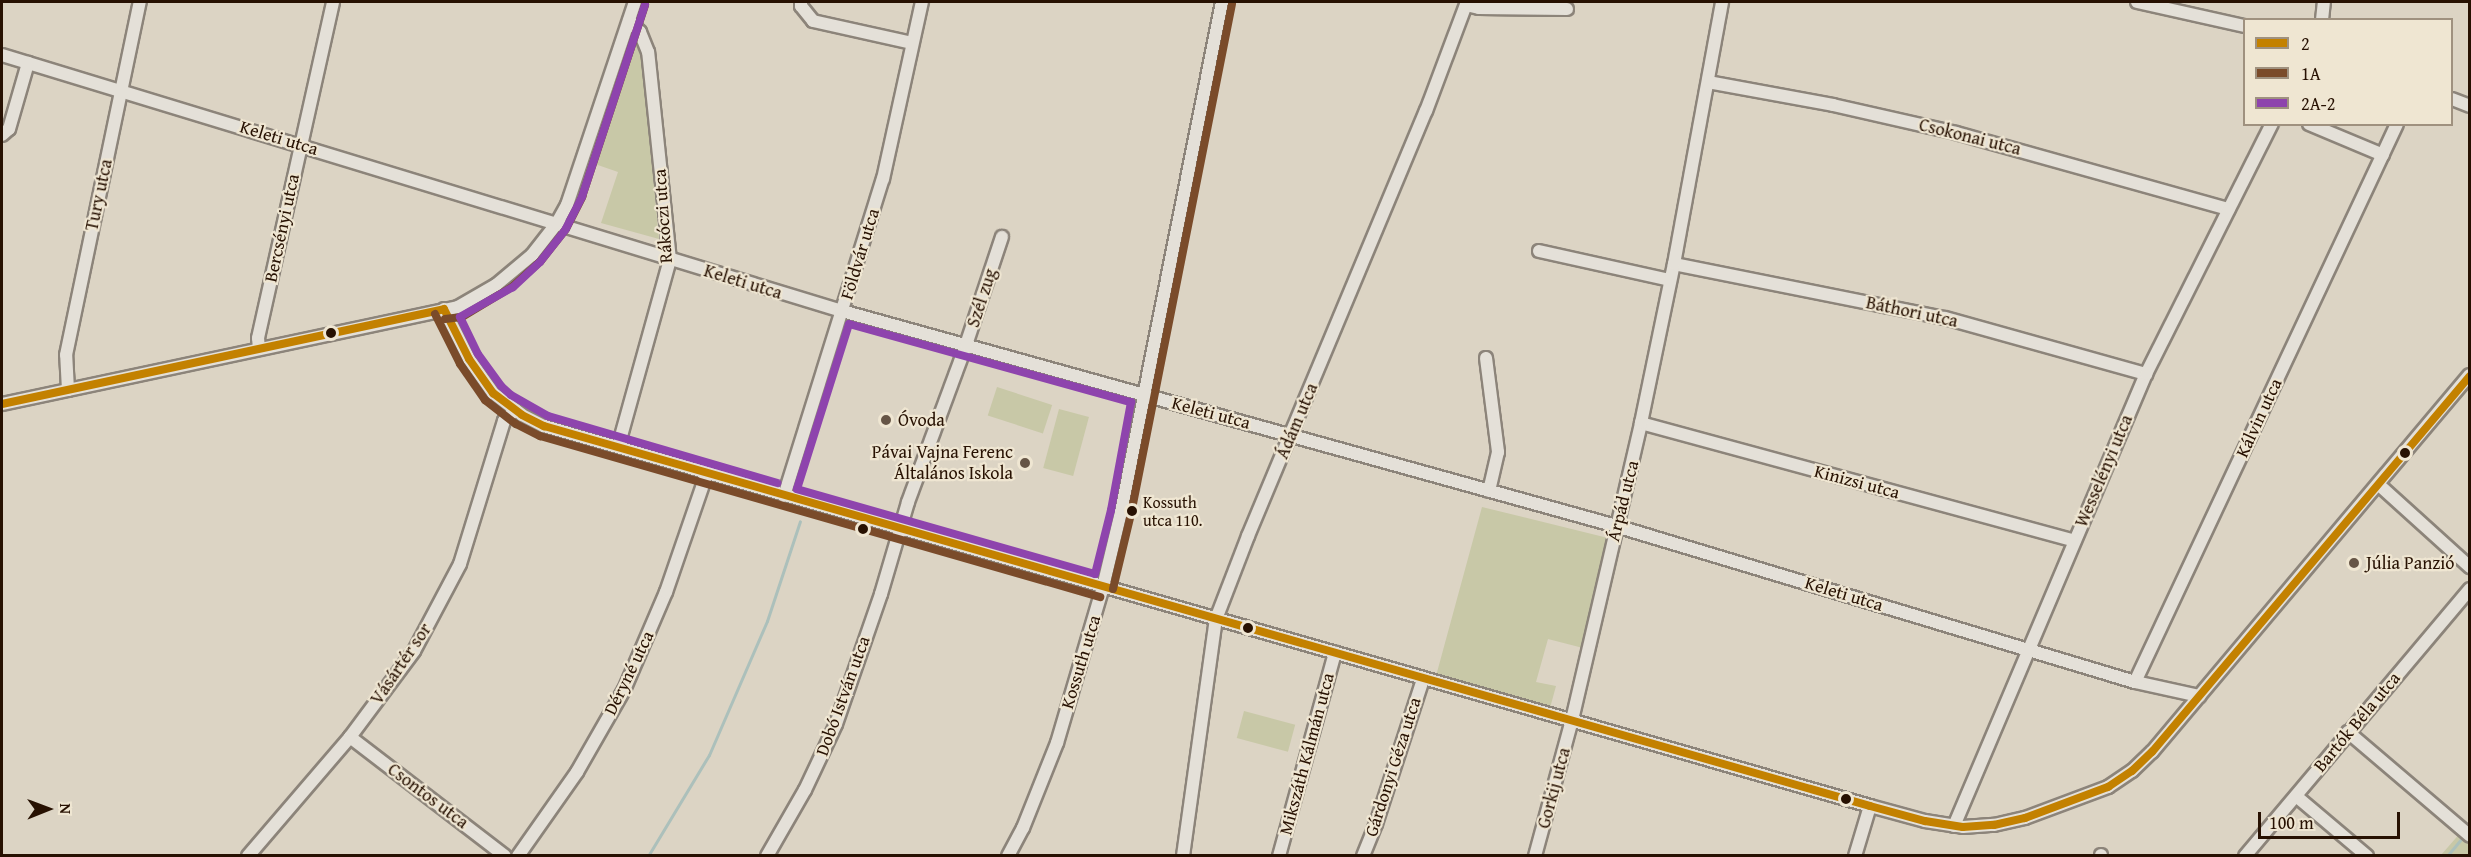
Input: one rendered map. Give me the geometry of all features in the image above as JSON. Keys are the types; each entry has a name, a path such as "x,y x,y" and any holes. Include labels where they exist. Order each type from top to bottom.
{"street":[{"name":"Tury utca","path":"68,390 66,355 140,2"},
{"name":"Bercsényi utca","path":"259,349 258,338 333,2"},
{"path":"2,404 458,307 506,279 532,255 557,223 572,194 635,2"},
{"path":"801,2 801,6 813,21 912,44"},
{"name":"Földvár utca","path":"784,496 883,178 922,2"},
{"name":"Kossuth utca","path":"1008,855 1023,828 1057,743 1103,586 1121,512 1221,2"},
{"name":"Árpád utca","path":"1572,720 1641,423 1674,264 1722,2"},
{"path":"2137,2 2243,26"},
{"path":"2322,18 2324,2"},
{"path":"1466,3 1479,8 1567,9"},
{"name":"Ádám utca","path":"1182,855 1216,619 1426,111 1466,3"},
{"name":"Rákóczi utca","path":"618,447 670,260 648,52 640,32 629,20"},
{"name":"Keleti utca","path":"2,55 842,311 1616,525 2134,682 2199,696"},
{"path":"2,135 9,129 28,63"},
{"name":"Csokonai utca","path":"1708,82 1833,105 1956,132 2229,208"},
{"path":"2453,100 2469,106"},
{"name":"Wesselényi utca","path":"1954,826 2031,651 2073,541 2146,374 2271,126"},
{"path":"2314,126 2383,155"},
{"name":"Kálvin utca","path":"2134,682 2396,126"},
{"name":"Szél zug","path":"901,529 908,502 966,345 1002,237"},
{"path":"1539,251 1670,280"},
{"name":"Báthori utca","path":"1674,264 1945,318 2146,374"},
{"path":"444,309 482,379 493,393 515,410 544,426 1870,806 1954,826 2005,823 2108,787 2142,762 2469,375"},
{"path":"1486,358 1498,453 1490,491"},
{"name":"Vásártér sor","path":"248,855 350,737 414,651 460,564 504,421 515,410"},
{"name":"Kinizsi utca","path":"1641,423 2073,541"},
{"name":"Déryné utca","path":"518,855 577,772 624,690 666,592 707,473"},
{"path":"2378,484 2469,567"},
{"name":"Dobó István utca","path":"767,855 800,799 836,724 901,529"},
{"name":"Bartók Béla utca","path":"2245,855 2469,589"},
{"name":"Mikszáth Kálmán utca","path":"1279,855 1335,653"},
{"name":"Gárdonyi Géza utca","path":"1363,855 1376,824 1423,679"},
{"name":"Gorkij utca","path":"1535,855 1572,720"},
{"path":"2348,732 2469,836"},
{"name":"Csontos utca","path":"350,737 505,855"},
{"path":"2296,796 2367,855"},
{"path":"1855,855 1870,806"}],"green space":[{"path":"631,31 642,60 659,239 601,223 618,172 592,163"},
{"path":"997,387 1052,405 1043,433 988,416"},
{"path":"1059,409 1089,417 1073,476 1043,468"},
{"path":"1482,507 1608,538 1583,648 1548,639 1536,682 1556,686 1550,708 1436,676"},
{"path":"1244,711 1295,725 1288,752 1237,738"},
{"path":"2469,823 2469,855 2441,855"}],"waterway":[{"path":"648,856 709,755 767,621 800,521"},
{"path":"2447,856 2464,836"}],"transit line":[{"name":"1A","path":"1113,589 1131,514 1232,4"},
{"name":"1A","path":"445,319 462,317 512,287 540,262 566,229 582,197 645,5"},
{"name":"2A-2","path":"645,5 582,197 566,229 540,262 513,287 460,317 478,354 501,386 511,395 548,416 777,483"},
{"name":"2","path":"444,309 469,359 493,393 522,415 544,426 1870,806 1925,821 1963,827 1994,825 2025,818 2108,787 2132,771 2152,752 2470,376"},
{"name":"2","path":"2,404 444,309"},
{"name":"1A","path":"435,314 460,364 485,400 516,424 540,436 1100,597"},
{"name":"2A-2","path":"849,324 1131,402 1111,510 1095,574 797,489 849,324"}],"place":[{"name":"Óvoda","path":"886,420"},
{"name":"Pávai Vajna Ferenc Általános Iskola","path":"1025,463"},
{"name":"Kossuth utca 110.","path":"1132,511"},
{"name":"Júlia Panzió","path":"2354,563"}]}
